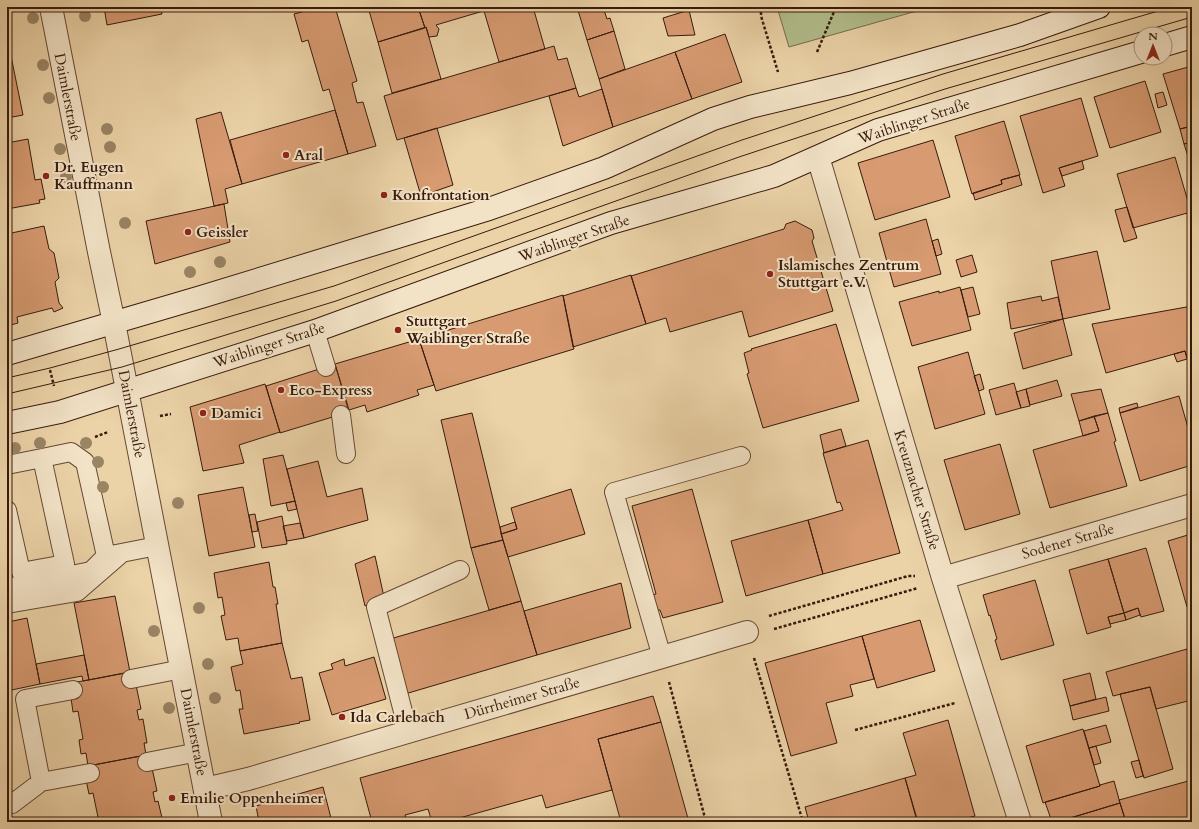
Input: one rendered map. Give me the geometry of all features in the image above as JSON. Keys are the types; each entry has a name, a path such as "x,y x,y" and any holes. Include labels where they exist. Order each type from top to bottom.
{"street":[{"name":"Daimlerstraße","path":"51,7 212,822"},
{"path":"7,354 489,209 604,168 713,119 750,107 850,83 1020,35 1099,7"},
{"path":"1173,43 1192,37"},
{"name":"Waiblinger Straße","path":"7,423 60,412 315,331 611,223 774,176 878,130 1133,54"},
{"name":"Kreuznacher Straße","path":"818,157 943,578 1020,822"},
{"name":"Sodener Straße","path":"943,578 1192,505"},
{"name":"Dürrheimer Straße","path":"205,789 248,779 747,632"}],"lane":[{"path":"315,331 326,367"},
{"path":"341,415 346,454"},
{"path":"7,465 71,452 85,462 114,554"},
{"path":"662,657 614,492 741,456"},
{"path":"42,458 65,564"},
{"path":"7,510 21,572 157,546"},
{"path":"7,588 91,571 114,554"},
{"path":"7,604 77,592 114,554"},
{"path":"408,731 376,607 460,570"},
{"path":"131,679 182,669"},
{"path":"41,782 25,699 74,690"},
{"path":"148,762 198,752"},
{"path":"12,804 41,782 90,773"}],"path":[{"path":"761,7 761,16 785,98"},
{"path":"817,52 836,7"},
{"path":"803,822 747,632 754,620 908,576 943,578"},
{"path":"772,629 912,590 943,578"},
{"path":"662,657 706,822"},
{"path":"855,730 980,696"}],"green space":[{"path":"777,7 931,7 789,47"}],"building":[{"path":"104,7 160,7 162,14 107,25"},
{"path":"320,7 335,7 357,81 352,83 357,103 363,102 376,146 348,154 329,89 323,91 308,40 302,42 294,14"},
{"path":"368,7 418,7 425,28 378,42"},
{"path":"418,7 489,7 490,9 436,25 439,29 437,36 429,37"},
{"path":"489,7 533,7 545,49 499,62 484,11 490,9"},
{"path":"577,7 603,7 607,19 610,18 614,31 587,40"},
{"path":"689,10 695,35 668,36 663,18"},
{"path":"426,27 441,79 392,93 378,42"},
{"path":"614,31 625,69 599,79 587,40"},
{"path":"725,34 742,82 692,99 675,52"},
{"path":"554,46 558,60 567,58 576,88 397,140 384,96"},
{"path":"675,52 692,99 613,127 599,79"},
{"path":"11,56 23,115 7,118 7,57"},
{"path":"1192,66 1192,126 1180,129 1163,74"},
{"path":"1145,81 1161,132 1110,148 1094,97"},
{"path":"576,88 579,97 602,89 613,127 563,146 549,96"},
{"path":"1163,92 1167,105 1158,108 1155,94"},
{"path":"1081,98 1098,156 1059,168 1065,186 1043,193 1020,116"},
{"path":"335,110 348,154 242,184 230,140"},
{"path":"221,112 242,184 225,189 228,203 214,206 196,119"},
{"path":"1004,121 1020,175 1001,180 1002,184 972,194 955,136"},
{"path":"1192,126 1192,142 1184,144 1180,129"},
{"path":"437,128 453,185 421,196 404,138"},
{"path":"28,139 35,180 41,179 45,199 39,200 40,203 7,209 7,143"},
{"path":"933,140 950,197 875,220 858,163"},
{"path":"1192,142 1192,166 1191,166 1184,144"},
{"path":"1175,157 1191,212 1133,228 1117,174"},
{"path":"1082,161 1084,169 1062,176 1059,168"},
{"path":"1019,175 1022,185 975,200 973,193 1002,184 1001,180"},
{"name":"Geissler","path":"224,204 230,242 155,264 146,221"},
{"path":"1127,207 1137,238 1124,242 1115,210"},
{"path":"926,219 941,274 894,287 879,233"},
{"path":"795,221 812,230 814,238 812,241 833,311 749,337 742,311 670,332 666,318 646,324 631,276 784,229 786,224"},
{"path":"44,226 49,249 54,253 59,278 55,282 59,303 63,308 54,312 52,308 17,317 18,323 7,326 7,234"},
{"path":"938,239 942,254 936,256 932,241"},
{"path":"1097,251 1110,309 1063,319 1051,261"},
{"path":"972,255 977,272 961,277 956,260"},
{"path":"631,275 646,324 573,347 563,296"},
{"path":"960,287 971,330 912,346 899,302"},
{"path":"973,287 980,314 968,317 961,290"},
{"path":"563,295 574,349 436,391 419,339"},
{"path":"1041,296 1042,301 1058,297 1063,319 1011,329 1007,303"},
{"path":"1192,306 1192,359 1188,360 1185,351 1106,373 1092,324"},
{"path":"1063,319 1072,355 1023,369 1014,333"},
{"path":"836,324 859,401 763,428 747,374 749,373 744,353 752,350 751,349"},
{"path":"419,339 434,385 417,390 419,395 367,412 365,405 349,410 335,364"},
{"path":"1185,351 1187,359 1177,362 1174,354"},
{"path":"968,352 985,414 935,429 918,367"},
{"path":"335,364 349,412 280,433 266,386"},
{"path":"980,374 984,389 979,391 974,376"},
{"path":"1057,380 1062,396 1030,405 1026,389"},
{"path":"1014,383 1021,408 996,415 989,390"},
{"path":"265,384 280,432 239,445 244,463 203,471 190,407"},
{"path":"1026,389 1030,406 1021,408 1016,392"},
{"path":"1101,389 1108,413 1079,421 1071,394"},
{"path":"1179,396 1192,442 1192,465 1140,481 1120,413"},
{"path":"1137,403 1138,407 1120,413 1119,408"},
{"path":"472,413 503,540 471,548 441,420"},
{"path":"1108,413 1116,441 1114,442 1127,486 1050,508 1033,450 1099,431 1094,416"},
{"path":"1094,416 1099,431 1083,436 1079,421"},
{"path":"841,429 846,446 824,453 820,435"},
{"path":"868,440 900,553 823,574 808,520 843,510 840,502 837,503 823,453"},
{"path":"1000,444 1020,514 965,530 944,460"},
{"path":"283,455 295,501 271,506 263,459"},
{"path":"318,461 327,497 362,488 368,520 304,538 287,469"},
{"path":"243,487 255,547 209,556 198,495"},
{"path":"571,489 585,534 508,557 501,534 517,529 511,508"},
{"path":"692,489 723,602 663,618 660,610 657,610 652,595 656,594 632,506"},
{"path":"295,501 297,509 288,511 286,503"},
{"path":"255,514 258,531 252,532 249,515"},
{"path":"282,516 287,544 262,548 257,522"},
{"path":"808,520 823,574 746,596 731,541"},
{"path":"515,522 517,529 501,534 500,527"},
{"path":"300,523 304,538 287,541 283,526"},
{"path":"1191,534 1192,605 1187,607 1168,541"},
{"path":"503,540 521,601 489,610 471,548"},
{"path":"1146,548 1164,611 1141,617 1138,608 1124,613 1108,559"},
{"path":"375,556 384,597 365,606 355,564"},
{"path":"1108,559 1124,613 1108,617 1111,627 1087,634 1069,570"},
{"path":"269,562 273,587 275,587 278,604 276,604 282,643 240,651 238,638 226,640 221,616 225,615 222,597 218,598 214,573"},
{"path":"1035,580 1054,645 1001,660 995,640 997,639 983,595"},
{"path":"621,583 631,628 537,655 524,611"},
{"path":"115,596 130,672 89,680 74,603"},
{"path":"521,601 537,655 405,694 390,639"},
{"path":"1138,608 1140,615 1126,620 1124,613"},
{"path":"1124,613 1126,620 1110,624 1108,617"},
{"path":"7,616 8,622 27,618 40,684 7,691"},
{"path":"920,620 935,671 877,688 862,636"},
{"path":"862,636 874,679 850,685 853,696 826,703 837,743 791,756 765,663"},
{"path":"282,643 291,679 302,677 310,720 244,734 239,709 243,709 240,690 236,691 231,667 243,664 240,651"},
{"path":"1192,648 1192,666 1187,649"},
{"path":"1187,649 1192,666 1192,700 1156,709 1150,687 1113,696 1106,672"},
{"path":"84,655 89,680 83,681 82,676 40,684 36,664"},
{"path":"374,657 386,699 332,715 319,673 333,669 331,664 344,659 345,666"},
{"path":"130,672 136,685 141,709 137,710 139,720 143,719 147,743 144,743 146,755 88,766 86,753 81,754 79,740 83,739 78,711 73,712 71,698 72,683"},
{"path":"1090,673 1096,699 1070,706 1063,680"},
{"path":"1150,687 1173,769 1144,778 1120,694"},
{"path":"653,696 661,722 598,739 612,790 546,808 542,795 445,822 432,822 428,809 405,815 406,818 391,822 372,822 360,778"},
{"path":"1106,697 1109,711 1073,720 1070,706"},
{"path":"948,720 975,816 952,822 918,822 905,778 916,775 903,733"},
{"path":"661,722 689,822 621,822 598,739"},
{"path":"1106,725 1111,742 1089,748 1084,731"},
{"path":"1083,729 1100,786 1043,803 1026,746"},
{"path":"1096,746 1101,763 1094,765 1089,748"},
{"path":"146,755 152,768 157,791 153,792 155,802 158,801 163,822 99,822 93,793 89,794 86,780 88,766"},
{"path":"1139,760 1143,776 1136,778 1131,762"},
{"path":"905,778 917,821 809,822 805,807"},
{"path":"1192,780 1192,822 1126,822 1119,800"},
{"path":"1114,781 1120,803 1057,822 1052,822 1045,802"},
{"path":"323,787 332,822 259,822 256,806"},
{"path":"1120,803 1126,822 1057,822"}],"tram line":[{"path":"7,378 119,349 334,286 742,140 943,74 1172,7"},
{"path":"7,394 122,367 336,301 739,157 945,89 1192,17"}],"place":[{"name":"Aral","path":"286,155"},
{"name":"Dr. Eugen Kauffmann","path":"46,176"},
{"name":"Konfrontation","path":"384,195"},
{"name":"Geissler","path":"188,232"},
{"name":"Islamisches Zentrum Stuttgart e.V.","path":"770,274"},
{"name":"Stuttgart Waiblinger Straße","path":"398,330"},
{"name":"Eco-Express","path":"281,390"},
{"name":"Damici","path":"203,413"},
{"name":"Ida Carlebach","path":"342,717"},
{"name":"Emilie Oppenheimer","path":"172,798"}]}
